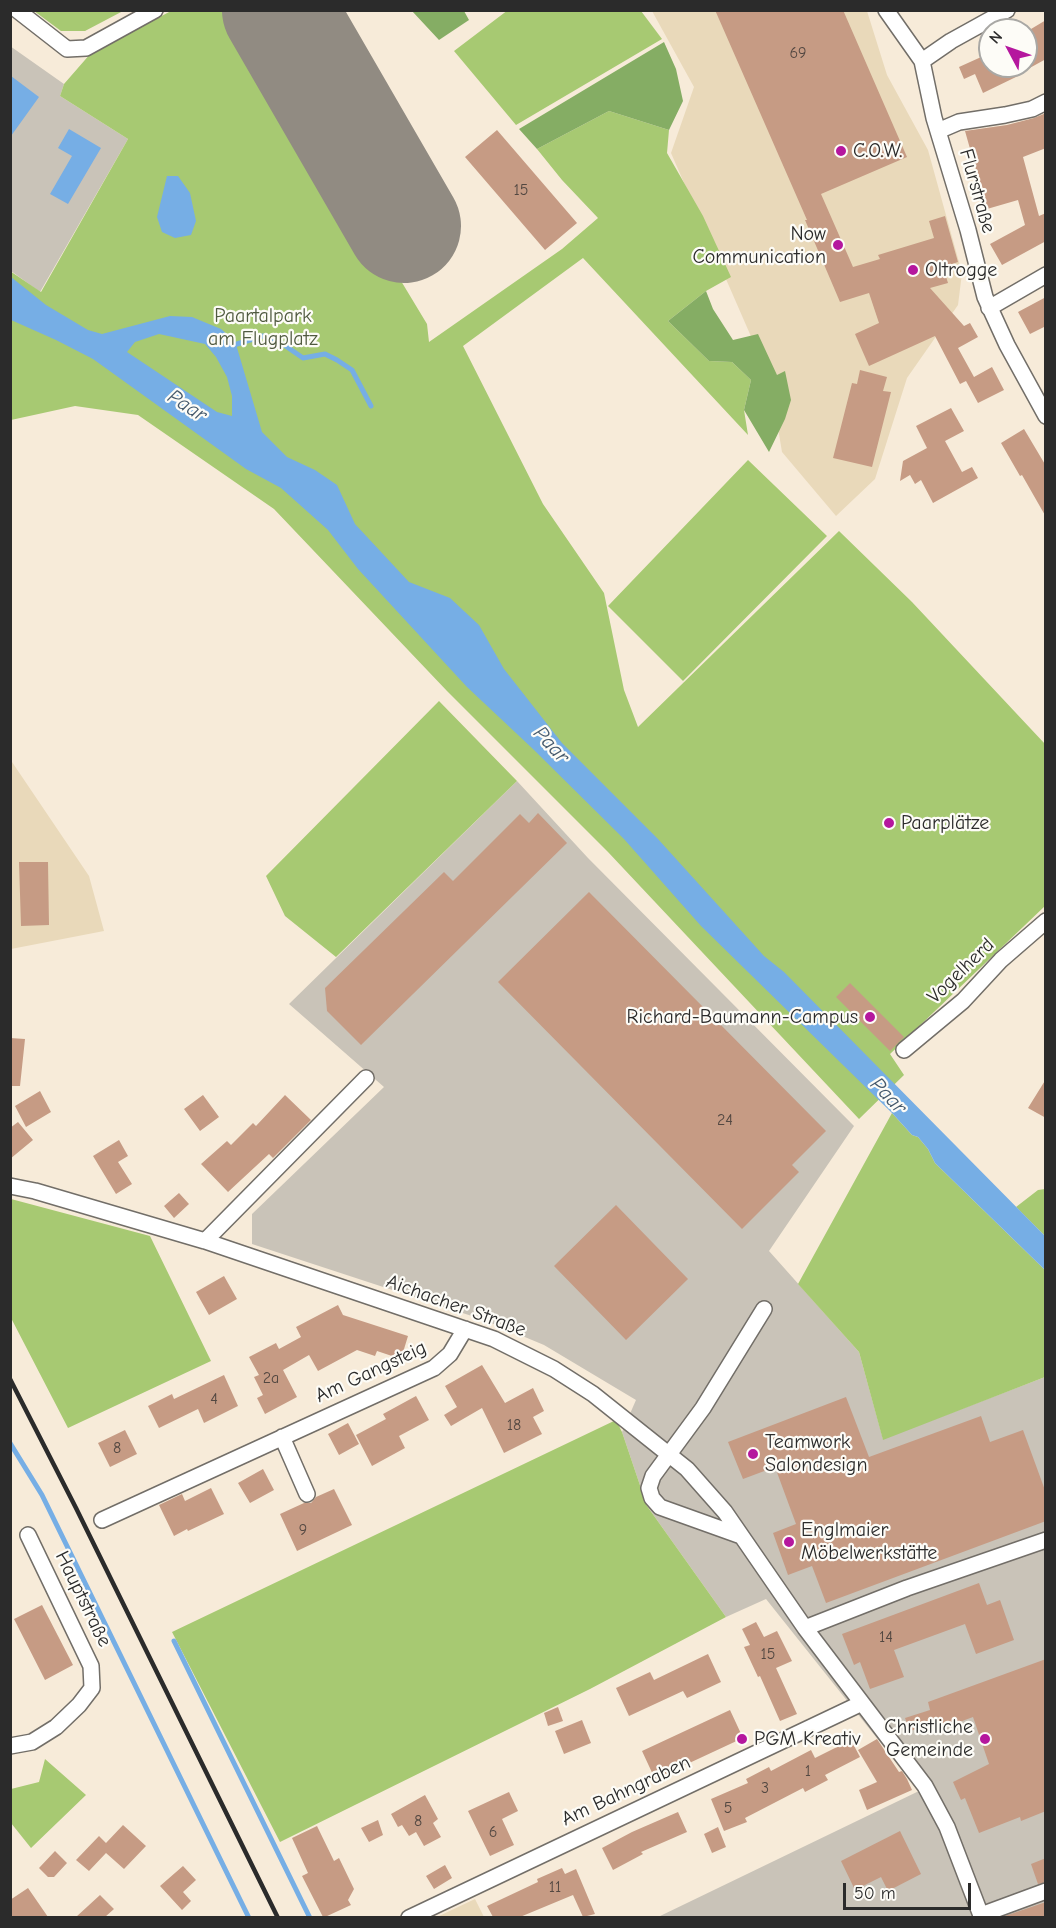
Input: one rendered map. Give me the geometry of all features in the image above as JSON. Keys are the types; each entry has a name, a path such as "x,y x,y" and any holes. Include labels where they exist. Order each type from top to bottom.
{"street":[{"path":"17,10 67,49 86,48 155,10"},
{"name":"Flurstraße","path":"886,10 922,61 938,131 989,308 1046,416"},
{"path":"922,61 951,41 1007,10"},
{"path":"938,131 959,122 1032,109 1046,102"},
{"path":"989,308 1046,275"},
{"name":"Vogelherd","path":"904,1050 963,1001 1001,960 1046,921"},
{"path":"206,1241 366,1078"},
{"name":"Aichacher Straße","path":"10,1186 206,1241 494,1339 554,1369 593,1394 669,1454 725,1512 805,1628 910,1765 936,1805 947,1827 981,1916"},
{"path":"741,1536 660,1507 652,1498 649,1488 653,1476 703,1408 764,1309"},
{"name":"Am Gangsteig","path":"102,1520 434,1368 450,1354 465,1329"},
{"path":"282,1437 307,1494"},
{"name":"Hauptstraße","path":"10,1746 32,1742 56,1727 79,1705 92,1688 91,1666 28,1534"},
{"path":"805,1628 907,1588 1046,1540"},
{"name":"Am Bahngraben","path":"409,1917 862,1703"},
{"path":"981,1916 1046,1891"}],"shaded area":[{"path":"652,11 867,11 887,75 928,150 962,273 958,305 907,378 875,479 836,516 782,452 770,380 671,153 694,87"},
{"path":"10,46 64,84 60,96 128,139 40,292 11,271"},
{"path":"10,759 89,876 104,931 11,949"},
{"path":"517,781 588,858 854,1126 769,1251 859,1352 883,1439 1045,1377 1045,1917 658,1917 919,1791 766,1599 726,1617 647,1506 622,1432 636,1400 544,1345 484,1320 252,1244 252,1214 384,1087 289,1004"},
{"path":"475,1899 484,1917 437,1917"}],"green space":[{"path":"508,10 641,11 662,39 516,125 454,51"},
{"path":"34,11 123,11 85,31 61,31"},
{"name":"Paartalpark am Flugplatz","path":"171,11 238,11 427,324 429,342 562,249 598,218 562,180 537,149 609,111 669,130 667,153 703,216 731,277 706,291 668,321 709,361 732,362 751,380 744,410 748,435 583,258 463,346 543,504 604,593 624,690 638,727 839,531 912,602 1045,744 1045,906 890,1054 904,1075 859,1119 608,852 447,691 274,509 138,415 75,406 11,420 10,271 41,292 128,139 60,96 64,84 91,53"},
{"path":"412,11 464,11 469,20 439,40"},
{"path":"664,42 676,69 683,101 669,130 609,111 537,149 519,129"},
{"path":"706,291 713,309 733,340 758,334 777,375 785,371 791,400 785,419 769,452 744,410 751,380 732,362 709,361 668,321"},
{"path":"748,460 827,536 683,681 608,606"},
{"path":"439,701 517,781 336,957 285,916 266,876"},
{"path":"892,1113 912,1135 918,1137 928,1149 935,1163 1045,1270 1045,1377 883,1440 859,1352 798,1284"},
{"path":"1045,1189 1045,1236 1016,1207 1038,1190"},
{"path":"11,1199 150,1236 211,1361 68,1428 11,1318"},
{"path":"616,1420 647,1506 726,1617 590,1689 280,1842 172,1632"},
{"path":"45,1759 86,1795 31,1848 11,1823 11,1789 39,1782"}],"water":[{"path":"11,76 39,97 11,136"},
{"path":"69,129 101,148 68,204 50,194 72,156 58,148"},
{"path":"167,176 178,176 190,193 196,221 191,235 175,238 162,232 157,217"},
{"name":"Paar","path":"11,277 46,305 88,330 102,334 170,316 192,317 221,329 235,341 262,432 287,457 315,470 337,485 355,524 409,582 450,598 479,625 504,669 562,743 658,839 764,956 784,972 1045,1236 1045,1270 935,1163 928,1149 918,1137 912,1135 701,926 624,839 467,687 358,569 328,530 281,488 246,469 93,359 11,320","holes":["159,334 205,344 216,357 227,377 232,396 232,416 217,412 127,352 135,342"]}],"building":[{"path":"715,10 843,10 907,157 821,194 853,267 880,259 878,255 934,238 929,221 945,216 958,262 943,267 948,283 930,288 964,326 970,323 978,337 958,348 974,377 992,367 1004,390 978,403 966,381 960,384 935,336 869,366 855,334 879,323 869,293 840,302 805,220 807,220"},
{"path":"1046,20 1046,59 1038,63 1038,25"},
{"path":"978,58 978,78 1014,78 983,93 975,74 964,79 959,67"},
{"path":"1046,113 1046,148 1023,157 1039,216 1046,213 1046,241 1002,265 990,244 1025,225 1018,200 987,209 965,131 1007,125"},
{"path":"497,130 577,223 545,250 465,157"},
{"path":"1046,297 1046,326 1030,334 1018,312"},
{"path":"860,370 887,377 883,391 891,392 872,467 833,458 852,383 857,384"},
{"path":"951,408 964,431 945,441 962,472 972,467 978,478 933,503 921,480 915,484 910,475 900,481 903,461 927,448 916,426"},
{"path":"1024,429 1046,466 1046,517 1001,443"},
{"path":"538,813 567,843 361,1045 327,1011 325,988 444,872 453,881 520,814 529,823"},
{"path":"19,862 48,862 49,925 21,926"},
{"path":"589,892 826,1131 792,1165 799,1172 742,1229 498,982"},
{"name":"Richard-Baumann-Campus","path":"850,983 904,1037 890,1051 836,997"},
{"path":"10,1038 25,1039 20,1086 10,1086"},
{"path":"1046,1079 1046,1118 1028,1108"},
{"path":"40,1091 51,1112 26,1127 15,1106"},
{"path":"203,1095 219,1117 200,1131 184,1109"},
{"path":"285,1095 311,1120 273,1158 269,1154 228,1192 201,1164 227,1141 231,1145 253,1123 256,1126"},
{"path":"18,1122 33,1140 10,1159 10,1128"},
{"path":"119,1140 128,1156 118,1162 132,1184 116,1194 93,1156"},
{"path":"179,1193 189,1204 174,1218 164,1206"},
{"path":"616,1205 688,1279 626,1340 554,1266"},
{"path":"224,1276 237,1299 209,1315 196,1292"},
{"path":"338,1305 343,1315 408,1336 401,1359 377,1351 375,1356 357,1350 318,1371 309,1355 283,1370 297,1397 265,1414 257,1398 263,1395 254,1377 259,1375 249,1357 276,1343 279,1349 301,1337 296,1327"},
{"path":"482,1365 505,1403 533,1388 544,1411 533,1417 542,1434 504,1453 482,1408 451,1426 444,1415 457,1407 445,1386"},
{"path":"224,1375 238,1406 204,1423 198,1409 159,1428 148,1406 172,1394 174,1399"},
{"path":"416,1396 429,1420 399,1436 405,1448 372,1466 356,1435 386,1419 383,1414"},
{"name":"Englmaier Möbelwerkstätte","path":"846,1397 869,1457 981,1416 990,1442 1023,1430 1046,1493 1046,1521 826,1603 812,1566 788,1575 773,1533 796,1524 775,1467 743,1479 728,1442"},
{"path":"348,1423 359,1444 339,1455 328,1434"},
{"path":"125,1430 137,1454 110,1467 98,1443"},
{"path":"263,1469 274,1490 250,1503 238,1483"},
{"path":"211,1488 224,1514 174,1536 159,1505 182,1494 185,1501"},
{"path":"334,1489 352,1525 297,1551 280,1514 304,1503 311,1503 316,1497"},
{"path":"979,1583 987,1605 1000,1600 1014,1640 976,1654 965,1624 894,1650 904,1677 870,1689 860,1662 854,1665 842,1634"},
{"path":"42,1605 73,1665 45,1680 14,1619"},
{"path":"756,1622 764,1637 777,1631 792,1661 776,1668 797,1714 780,1721 744,1647 750,1645 742,1629"},
{"path":"708,1654 721,1682 687,1698 683,1691 629,1716 616,1688 650,1672 654,1680"},
{"path":"1046,1659 1046,1811 1021,1821 1020,1817 979,1833 965,1798 961,1800 953,1782 989,1764 973,1717 938,1730 935,1723 910,1731 905,1718 930,1710 928,1702"},
{"path":"558,1707 563,1721 548,1726 544,1713"},
{"path":"730,1710 743,1738 655,1779 642,1751"},
{"path":"582,1720 591,1743 564,1754 555,1731"},
{"path":"877,1739 899,1772 902,1771 912,1790 867,1810 859,1790 877,1782 858,1750"},
{"path":"851,1740 860,1757 825,1775 828,1780 805,1792 803,1788 745,1818 747,1822 724,1831 711,1799 748,1783 746,1779 769,1767 771,1771 811,1750 815,1758"},
{"path":"509,1792 518,1811 502,1819 514,1845 490,1856 468,1811"},
{"path":"425,1795 438,1819 433,1823 441,1837 424,1846 416,1832 409,1836 402,1825 398,1827 391,1814"},
{"path":"678,1812 687,1832 641,1852 643,1854 613,1870 602,1848"},
{"path":"378,1820 383,1835 369,1842 361,1828"},
{"path":"123,1825 146,1846 124,1869 106,1853 89,1871 76,1860 99,1836 106,1843"},
{"path":"317,1826 334,1861 339,1858 354,1889 348,1900 351,1905 325,1917 302,1876 308,1873 292,1838"},
{"path":"718,1827 726,1847 712,1853 704,1834"},
{"path":"900,1831 921,1874 888,1891 881,1877 855,1890 841,1861"},
{"path":"55,1851 67,1863 54,1877 48,1877 39,1868"},
{"path":"1046,1858 1046,1882 1038,1884 1031,1864"},
{"path":"445,1865 452,1878 434,1889 426,1876"},
{"path":"183,1866 196,1880 183,1892 191,1901 182,1910 160,1886"},
{"path":"562,1868 565,1874 576,1869 595,1914 583,1917 573,1895 520,1917 493,1917 487,1906"},
{"path":"28,1888 48,1917 10,1917 10,1900"},
{"path":"100,1895 114,1909 105,1917 76,1917"},
{"path":"1046,1902 1046,1917 1002,1917"}],"waterway":[{"path":"231,348 263,336 277,340 303,358 325,354 352,370 371,406"},
{"path":"10,1443 42,1495 249,1918"},
{"path":"174,1641 310,1918"}],"runway":[{"path":"279,10 404,226"}],"railway":[{"path":"10,1379 278,1918"}],"place":[{"name":"C.O.W.","path":"841,151"},
{"name":"Now Communication","path":"838,245"},
{"name":"Oltrogge","path":"913,270"},
{"name":"Paarplätze","path":"889,823"},
{"name":"Richard-Baumann-Campus","path":"870,1017"},
{"name":"Teamwork Salondesign","path":"753,1454"},
{"name":"Englmaier Möbelwerkstätte","path":"789,1542"},
{"name":"PGM Kreativ","path":"742,1739"},
{"name":"Christliche Gemeinde","path":"985,1739"}]}
